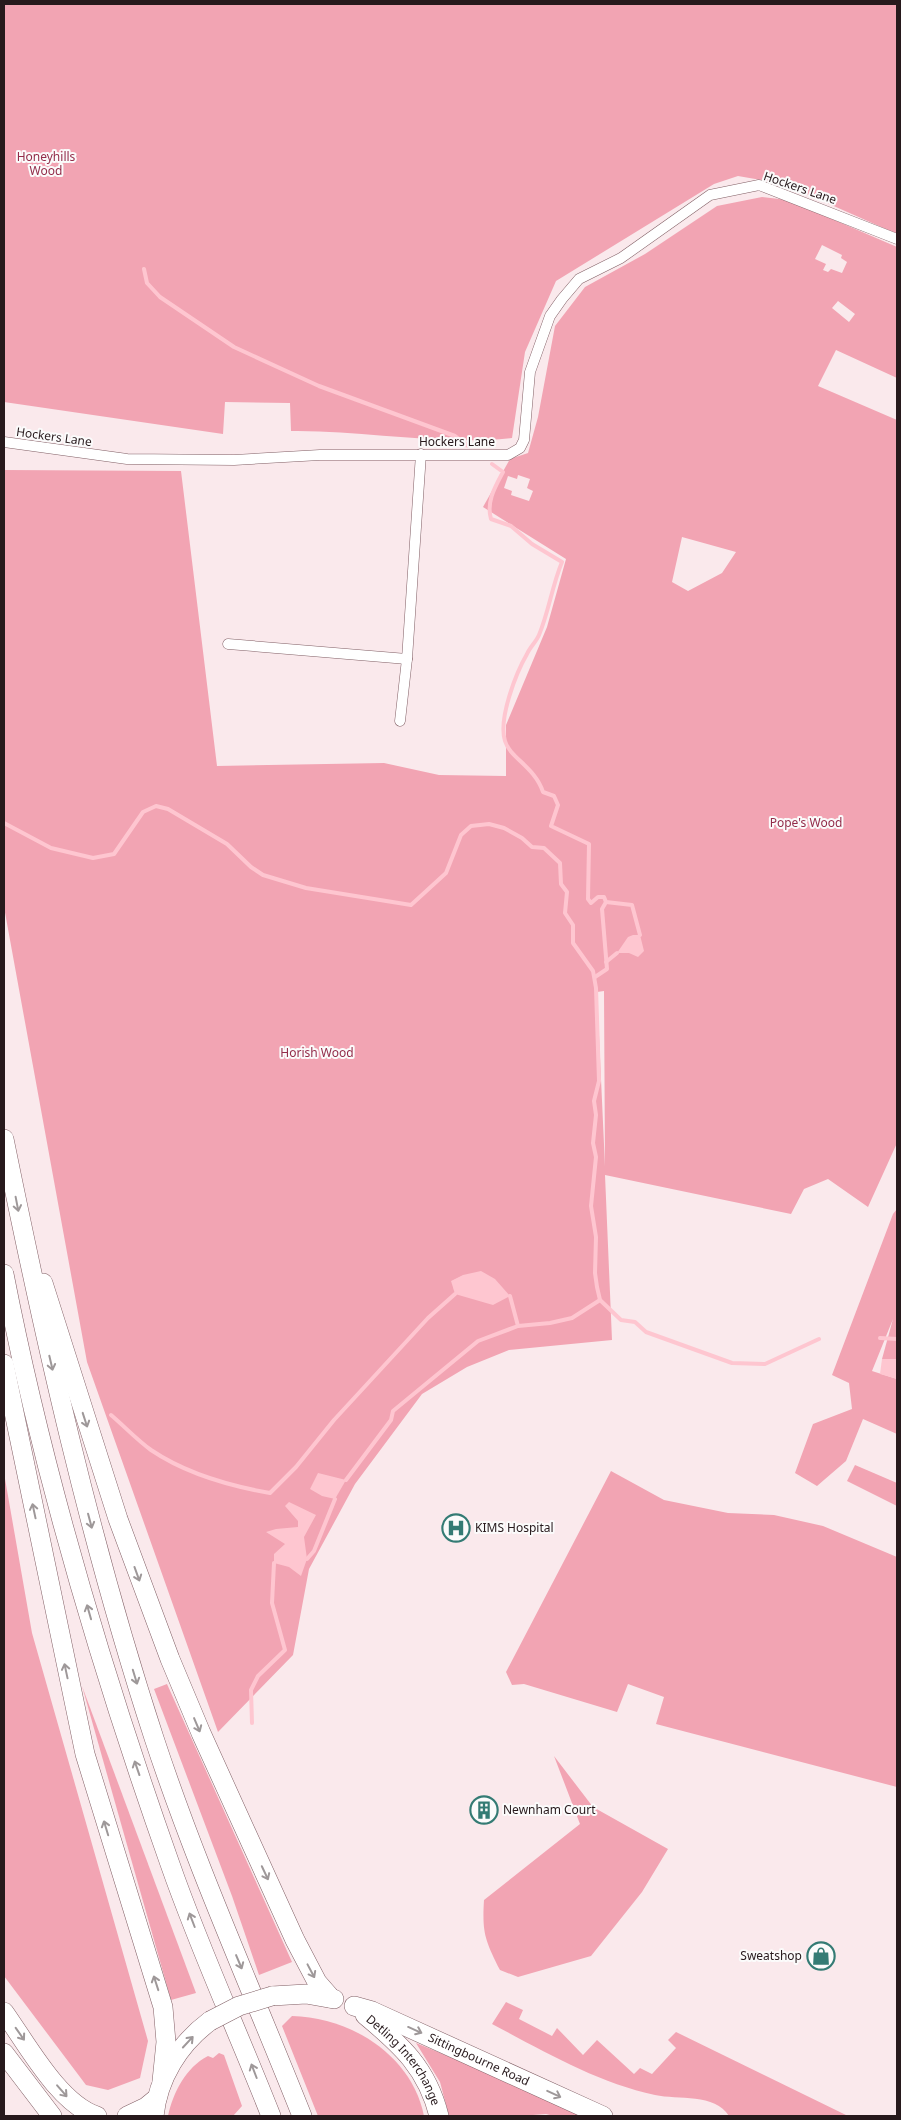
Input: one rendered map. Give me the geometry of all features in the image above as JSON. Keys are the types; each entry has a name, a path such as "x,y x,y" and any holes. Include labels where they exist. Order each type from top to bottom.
{"highway":[{"path":"4,1139 68,1437 98,1549 140,1692 168,1780 207,1884 302,2116"},
{"path":"22,1228 50,1301 82,1411 118,1519 170,1659 205,1742 295,1940 317,1982 331,1998"},
{"path":"4,1274 29,1389 54,1487 118,1708 171,1866 271,2116"},
{"path":"4,1364 85,1754 163,2007 166,2042 158,2098 146,2107 127,2116"},
{"name":"Detling Interchange","path":"158,2098 179,2052 210,2021 239,2006 272,1996 306,1994 331,1998 354,2006 393,2038 413,2060 427,2082 439,2116"},
{"name":"Sittingbourne Road","path":"354,2006 372,2011 604,2116"},
{"path":"4,2012 64,2094 79,2108 97,2116"},
{"path":"4,2052 52,2116"}],"street":[{"name":"Hockers Lane","path":"4,442 127,459 234,460 320,455 508,455 520,448 524,440 530,372 550,316 562,299 579,279 621,258 710,195 759,185 897,239"},
{"path":"400,721 407,660 420,454"},
{"path":"228,644 407,660"}],"green space":[{"name":"Honeyhills Wood","path":"4,4 897,4 897,234 784,184 738,176 714,184 556,281 525,352 512,438 457,440 319,431 291,431 290,403 225,402 223,434 4,402"},
{"path":"762,197 788,200 897,247 897,378 836,350 818,386 897,420 897,1143 868,1207 828,1179 804,1189 791,1214 605,1175 612,1340 509,1350 467,1367 422,1394 355,1484 309,1569 293,1655 218,1732 87,1362 4,907 4,470 181,471 217,766 384,763 439,775 506,776 506,725 547,627 566,559 483,507 510,459 528,453 538,417 555,326 585,287 645,254 717,206","holes":["822,245 842,255 841,258 847,262 842,273 831,269 828,272 823,270 826,264 815,259","838,301 855,314 849,322 832,308","518,475 530,479 527,488 533,491 529,501 511,495 512,491 504,488 508,476 517,479","682,537 736,552 722,573 688,591 672,582","604,991 605,1166 597,992"]},
{"path":"897,1209 897,1359 882,1359 893,1319 872,1371 897,1379 897,1434 863,1419 846,1461 817,1486 795,1473 813,1424 852,1409 849,1383 832,1375 893,1214"},
{"path":"855,1465 897,1483 897,1506 847,1481"},
{"path":"611,1471 664,1500 728,1513 774,1515 823,1526 897,1557 897,1787 656,1724 664,1697 628,1684 617,1712 524,1684 512,1685 506,1672"},
{"path":"4,1473 32,1633 148,2041 140,2078 108,2090 86,2085 4,1976"},
{"path":"167,1684 292,1962 259,1975 232,1896 154,1689"},
{"path":"82,1686 196,1993 171,2000"},
{"path":"554,1756 593,1807 668,1849 642,1892 591,1956 518,1977 500,1970 491,1951 484,1929 484,1900 580,1824"},
{"path":"506,2002 523,2010 519,2019 552,2036 557,2028 583,2055 597,2040 634,2074 640,2068 652,2074 676,2048 668,2040 676,2032 846,2115 729,2116 715,2104 705,2101 655,2095 634,2090 571,2065 492,2024"},
{"path":"292,2016 314,2018 335,2023 375,2043 392,2058 406,2075 417,2094 424,2116 318,2116 282,2026"},
{"path":"416,2043 516,2084 584,2116 554,2116 546,2114 449,2116 440,2082"},
{"path":"219,2053 224,2055 242,2106 233,2116 168,2116 173,2098 187,2074 200,2061 208,2056 213,2058"}],"shaded area":[{"path":"640,935 644,951 638,957 629,953 617,953 628,937"},
{"path":"481,1271 495,1279 510,1296 493,1305 455,1294 451,1281 463,1275"},
{"path":"882,1359 897,1359 897,1379 880,1374"},
{"path":"318,1473 346,1480 335,1499 322,1496 310,1489"},
{"path":"289,1502 316,1515 304,1537 307,1559 301,1576 289,1567 274,1563 274,1554 285,1544 266,1532 298,1527 298,1521 285,1506"}],"waterway":[{"path":"144,269 147,283 160,297 234,347 319,386 455,436 468,446"},
{"path":"492,464 503,472 490,501 491,519 511,526 532,544 562,562 539,635 528,651 509,696 503,732 505,741 512,753 529,769 543,792 554,796 558,805 551,826 589,844 588,899 591,903 598,897 604,897 606,902 632,905 640,935"},
{"path":"4,823 51,848 93,858 114,854 143,812 156,806 168,809 227,844 251,867 263,875 306,888 411,905 446,873 461,835 471,826 489,824 504,828 522,838 532,847 544,848 560,863 561,884 567,892 565,913 573,925 573,943 593,971 596,988 599,1081 594,1101 596,1115 593,1143 596,1157 591,1206 596,1237 595,1273 600,1300 621,1320 635,1322 646,1332 732,1363 765,1364 819,1339"},
{"path":"595,977 607,969 602,909 606,902"},
{"path":"606,962 617,953"},
{"path":"111,1415 151,1450 178,1465 208,1478 270,1493 296,1467 334,1420 428,1318 455,1294"},
{"path":"510,1296 518,1326"},
{"path":"346,1480 391,1420 393,1411 478,1341 518,1326 550,1323 572,1318 600,1300"},
{"path":"880,1338 897,1339"},
{"path":"307,1559 314,1551 335,1499"},
{"path":"252,1723 251,1690 258,1676 285,1650 272,1603 274,1563"}],"place":[{"name":"KIMS Hospital","path":"456,1528"},
{"name":"Newnham Court","path":"484,1810"},
{"name":"Sweatshop","path":"821,1956"}],"park label":[{"name":"Pope's Wood","path":"806,823"},
{"name":"Horish Wood","path":"317,1053"}]}
